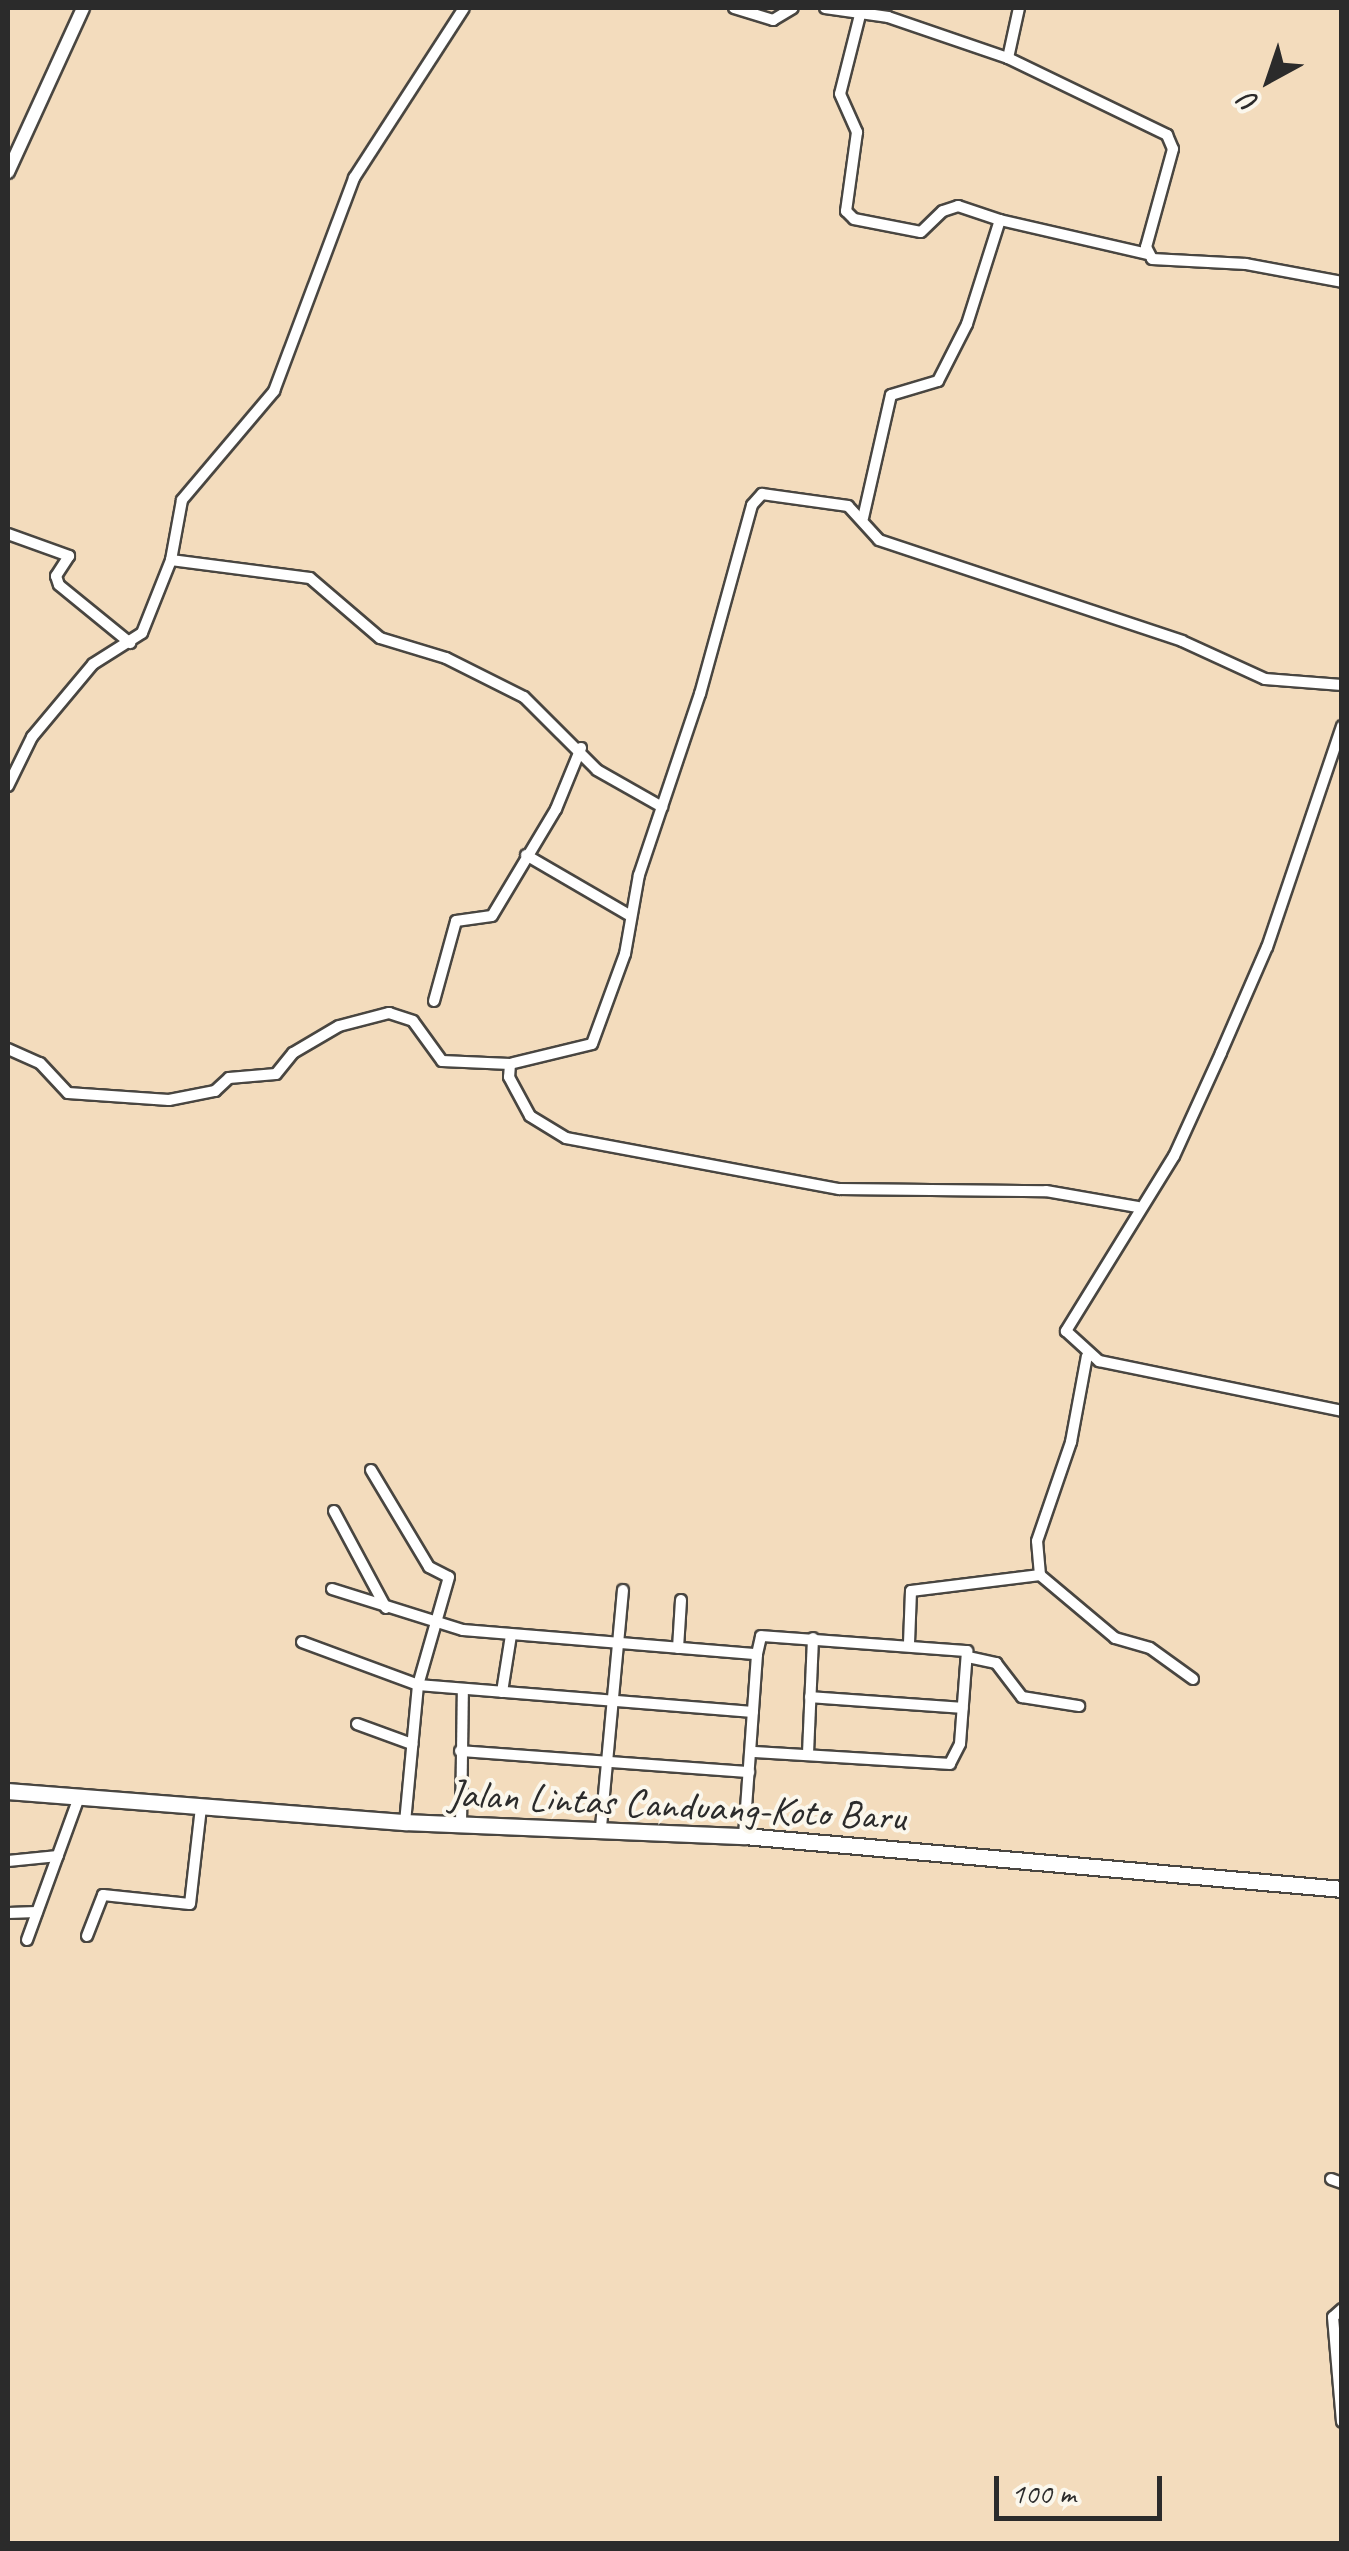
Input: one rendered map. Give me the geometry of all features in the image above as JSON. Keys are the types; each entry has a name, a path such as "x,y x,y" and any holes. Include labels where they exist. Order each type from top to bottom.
{"main road":[{"name":"Jalan Lintas Canduang-Koto Baru","path":"8,1791 405,1822 602,1827 744,1836 1342,1890"}],"street":[{"path":"8,172 83,8"},
{"path":"8,786 32,737 93,664 130,643 146,625 171,560 182,500 274,391 354,178 464,8"},
{"path":"734,8 773,20 793,8"},
{"path":"825,8 916,25 1008,58 1172,140 1148,254"},
{"path":"1008,58 1019,8"},
{"path":"860,14 840,94 857,132 846,211 854,219 921,232 942,210 958,206 1000,220 1148,254 1342,282"},
{"path":"863,518 890,395 938,380 967,324 1000,220"},
{"path":"8,1048 40,1063 68,1093 169,1100 216,1091 229,1078 276,1074 293,1053 339,1026 389,1013 413,1021 442,1061 510,1064 592,1044 625,954 629,915 752,505 774,491 848,506 879,540 1182,640 1266,678 1342,685"},
{"path":"8,534 69,556 56,576 59,586 130,643"},
{"path":"171,560 310,578 380,638 446,658 524,696 582,748 597,770 662,807"},
{"path":"1342,726 1242,1007 1174,1156 1138,1207 1066,1331 1087,1356 1342,1411"},
{"path":"434,1001 456,921 492,916 556,809 582,748"},
{"path":"526,855 629,915"},
{"path":"510,1064 509,1076 530,1116 566,1138 839,1189 1046,1192 1138,1207"},
{"path":"1087,1356 1071,1442 1037,1541 1040,1575 1115,1638 1150,1648 1193,1679"},
{"path":"371,1470 428,1567 448,1574 418,1685 405,1822"},
{"path":"334,1512 386,1609"},
{"path":"909,1643 911,1591 1040,1575"},
{"path":"332,1589 432,1625 757,1654"},
{"path":"602,1827 623,1590"},
{"path":"678,1648 681,1600"},
{"path":"744,1836 757,1654 765,1634 962,1647 968,1657 958,1758 950,1764 751,1752"},
{"path":"502,1692 511,1635"},
{"path":"808,1753 813,1638"},
{"path":"302,1642 418,1685 753,1712"},
{"path":"968,1657 1001,1666 1018,1695 1078,1706"},
{"path":"461,1825 462,1690"},
{"path":"810,1696 962,1708"},
{"path":"357,1724 412,1744"},
{"path":"460,1751 749,1772"},
{"path":"27,1940 79,1797"},
{"path":"87,1936 103,1896 190,1904 201,1808"},
{"path":"8,1861 58,1856"},
{"path":"8,1913 38,1912"},
{"path":"1342,2308 1333,2316 1342,2422"}]}
